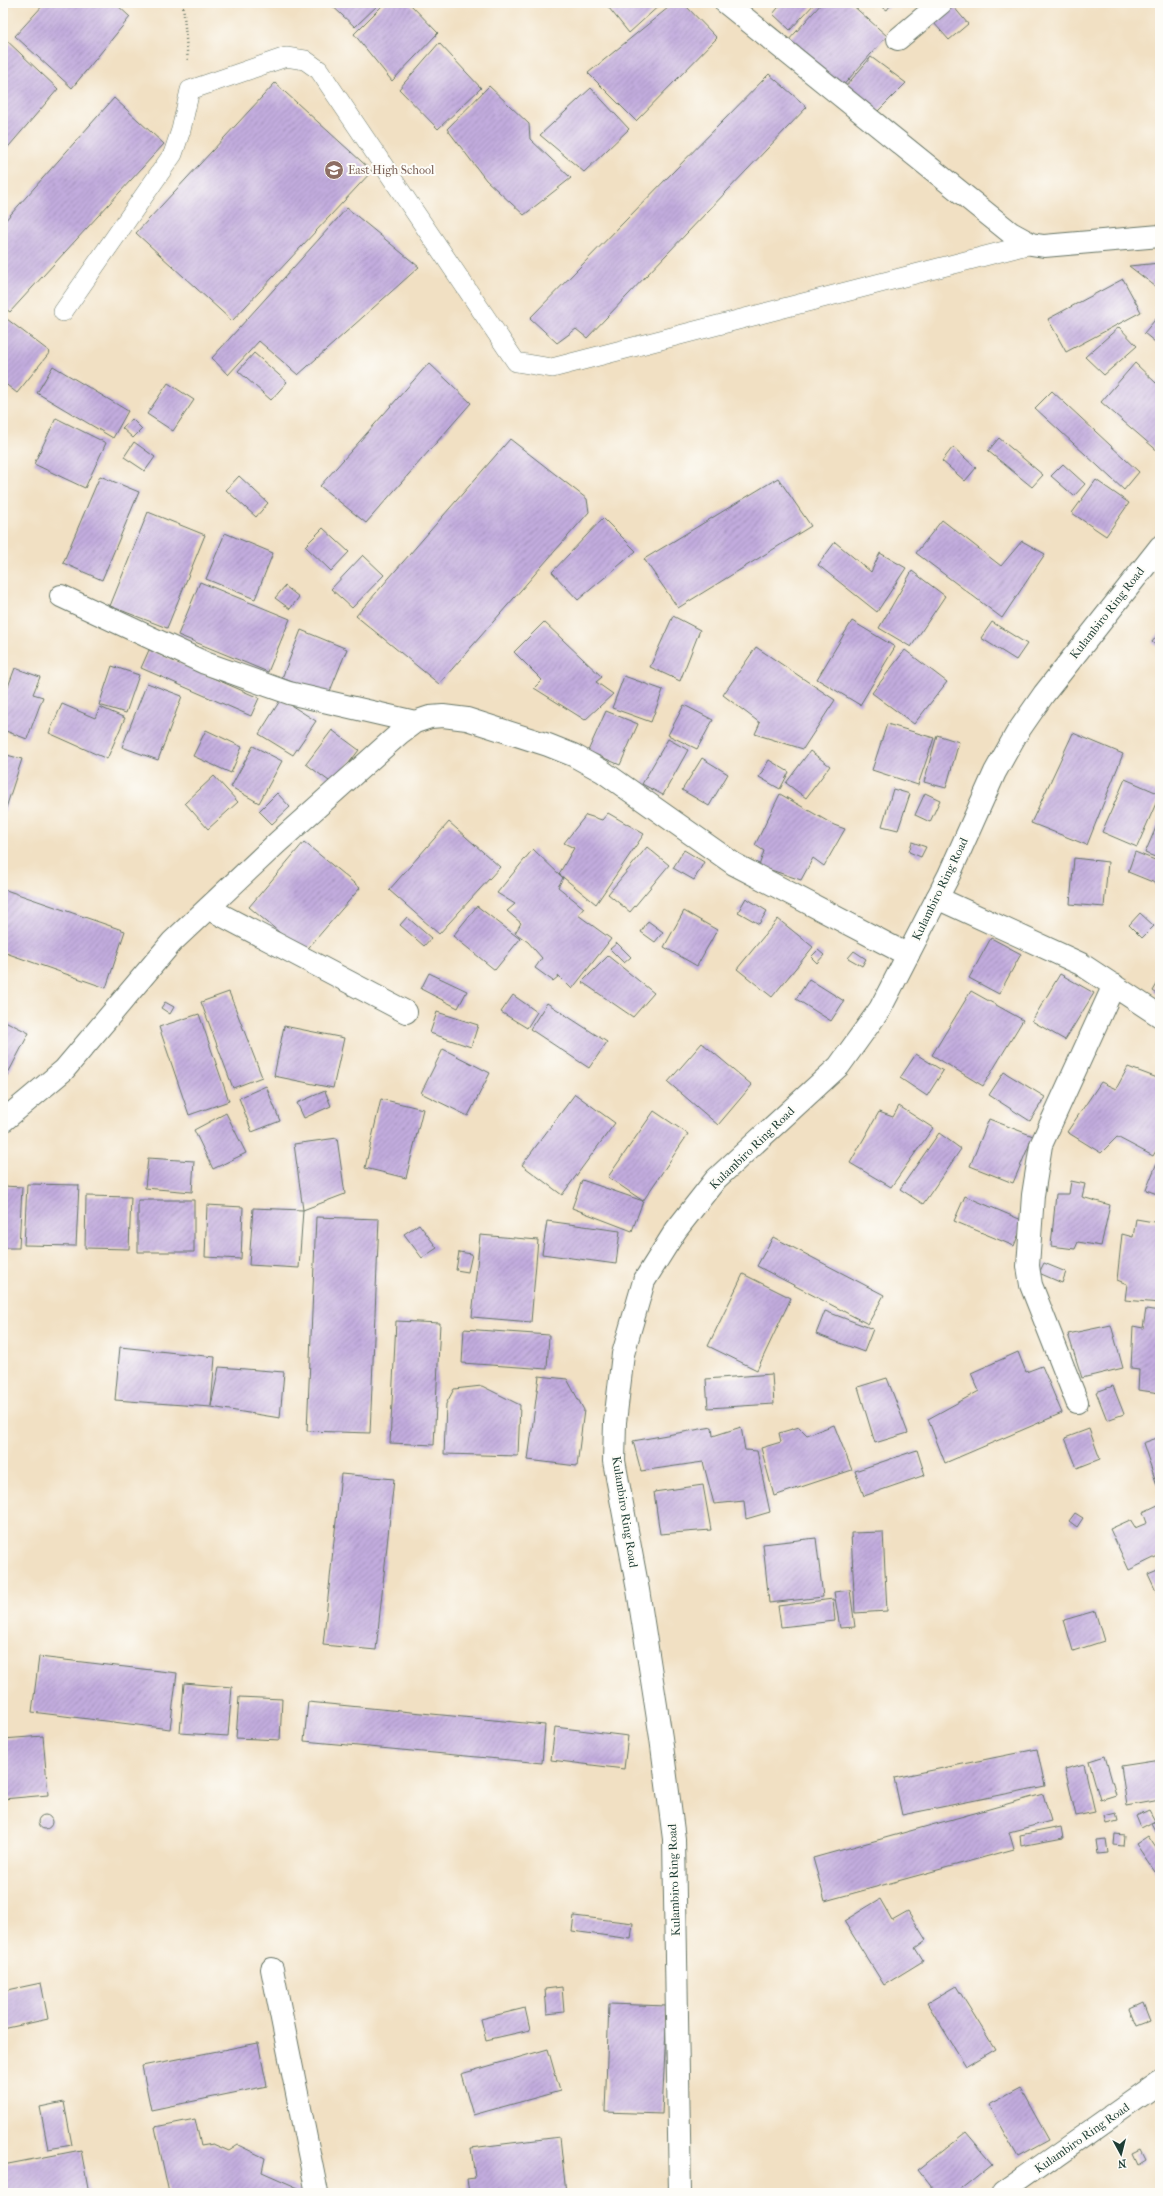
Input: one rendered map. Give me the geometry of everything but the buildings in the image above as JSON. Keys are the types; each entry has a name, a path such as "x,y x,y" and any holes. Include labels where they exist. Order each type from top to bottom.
{"street":[{"path":"726,3 1011,234 1031,244 1044,246 1067,246 1160,236"},
{"path":"898,39 941,3"},
{"name":"Kulambiro Ring Road","path":"680,2193 674,1839 661,1738 638,1590 614,1461 615,1422 623,1354 644,1281 676,1230 716,1179 839,1066 880,1010 937,898 995,772 1017,733 1044,694 1160,546"},
{"path":"61,596 205,663 289,693 415,722"},
{"path":"3,1121 64,1070 172,942 284,837 399,734 415,722 430,717 443,716 467,719 548,745 573,755 602,771 734,864 908,955"},
{"path":"937,898 1081,964 1160,1016"},
{"path":"208,908 406,1012"},
{"path":"1077,1402 1030,1285 1028,1266 1033,1195 1041,1145 1114,985"},
{"path":"272,1969 317,2193"},
{"name":"Kulambiro Ring Road","path":"1003,2193 1160,2082"}],"lane":[{"path":"63,312 173,154 190,90 286,57 304,60 319,70 516,362 552,368 1031,244"}],"path":[{"path":"183,3 190,90"}],"place":[{"name":"East High School","path":"334,170"}]}
